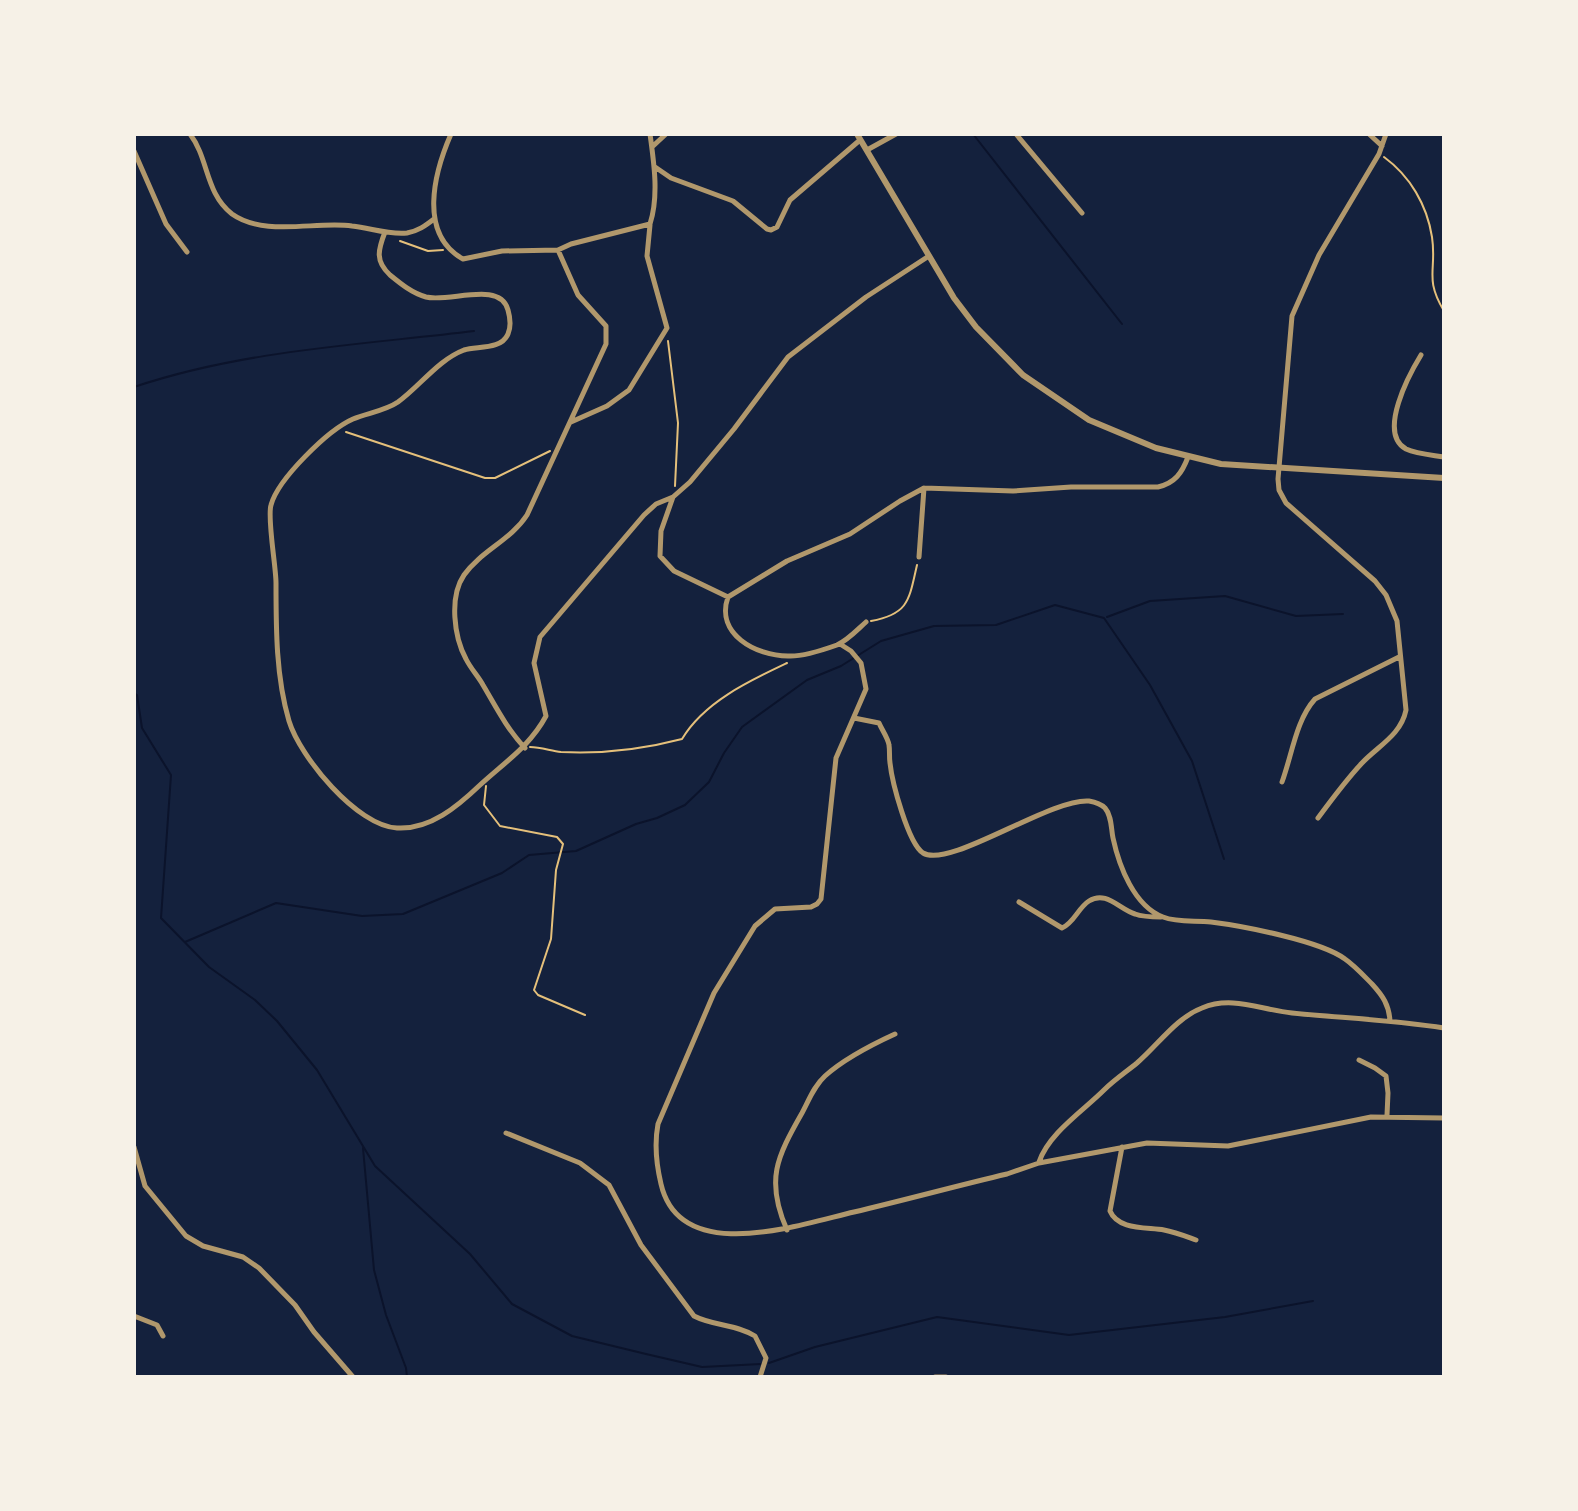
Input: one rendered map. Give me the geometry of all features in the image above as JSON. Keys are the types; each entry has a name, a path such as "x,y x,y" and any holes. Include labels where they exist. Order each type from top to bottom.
{"street":[{"path":"190,134 200,151 207,181 223,205 240,219 283,226 352,226 385,232 416,230 434,219"},
{"path":"451,134 436,185 434,219 444,245 463,259 502,251 558,250 650,224"},
{"path":"571,422 607,406 629,390 667,328 647,256 654,211 650,134"},
{"path":"652,148 666,134"},
{"path":"867,150 896,134"},
{"path":"1016,134 1082,213"},
{"path":"1369,134 1382,146"},
{"path":"1318,818 1355,770 1393,735 1405,718 1406,700 1397,621 1386,595 1375,581 1286,503 1279,490 1278,468 1292,316 1319,255 1379,154 1386,134"},
{"path":"654,167 671,178 733,201 771,230 777,227 790,200 858,137 954,298 1000,354 1023,375 1089,420 1156,448 1221,464 1444,478"},
{"path":"134,151 166,224 187,252"},
{"path":"385,232 378,258 384,269 403,286 414,293 436,299 485,294 497,296 508,310 509,333 497,344 464,350 450,358 393,405 343,424 285,478 271,506 277,647 285,703 294,733 318,770 341,796 375,821 393,828 420,825 440,817 525,748 546,716 534,663 540,637 644,515 690,482 788,357 902,271 929,256"},
{"path":"525,748 509,729 466,660 457,630 455,601 458,585 473,564 522,523 602,354 607,331 603,321 578,295 558,250"},
{"path":"1421,355 1400,395 1396,415 1397,439 1408,450 1444,457"},
{"path":"728,597 787,561 850,534 924,488 1013,491 1158,487 1177,478 1188,457"},
{"path":"919,557 924,488"},
{"path":"673,497 661,531 660,556 674,571 728,597"},
{"path":"728,597 726,617 735,637 753,647 780,655 803,655 840,644 866,622"},
{"path":"840,644 857,656 864,673 864,697 836,758 821,899 811,907 775,909 755,926 714,993 656,1134 656,1160 663,1193 678,1218 694,1226 732,1234 787,1230 1007,1174 1039,1163 1122,1147 1147,1143 1228,1146 1387,1115 1444,1118"},
{"path":"1282,782 1311,704 1326,693 1399,657"},
{"path":"854,718 879,723 889,744 890,768 910,834 924,854 939,855 975,844 1066,804 1098,803 1108,813 1117,855 1135,893 1147,908 1162,917"},
{"path":"1019,902 1060,928 1068,926 1087,901 1099,897 1111,900 1133,914 1215,922 1289,937 1344,958 1389,1006 1390,1021"},
{"path":"1039,1163 1045,1148 1056,1136 1190,1013 1204,1007 1225,1002 1239,1003 1289,1013 1444,1028"},
{"path":"787,1230 775,1194 776,1165 815,1088 844,1062 895,1034"},
{"path":"1359,1060 1386,1076 1387,1115"},
{"path":"506,1133 580,1163 609,1185 641,1245 694,1316 755,1336 766,1358 760,1377"},
{"path":"134,1147 145,1186 186,1236 203,1246 243,1257 259,1268 295,1305 353,1377"},
{"path":"1122,1147 1110,1211 1113,1217 1123,1224 1180,1234 1196,1240"},
{"path":"134,1316 157,1325 163,1336"},
{"path":"935,1377 946,1377"}],"path":[{"path":"1379,154 1404,174 1422,203 1432,237 1430,278 1444,311"},
{"path":"385,232 405,244 428,251 451,253"},
{"path":"667,328 678,423 673,497"},
{"path":"343,424 345,432 485,478 495,478 557,448"},
{"path":"866,622 892,617 900,612 911,592 919,557"},
{"path":"525,748 560,752 591,751 654,746 682,739 691,724 711,706 803,655"},
{"path":"485,781 484,805 494,821 509,828 557,837 563,844 556,870 551,939 534,990 538,995 585,1015"}],"waterway":[{"path":"973,134 1122,324"},
{"path":"134,387 260,357 474,331"},
{"path":"1107,617 1150,601 1225,596 1296,616 1343,614"},
{"path":"185,942 276,903 362,916 403,914 502,873 529,855 576,851 685,805 709,782 742,727 807,680 841,666 881,641 934,626 996,625 1055,605 1104,618 1150,685 1192,761 1224,859"},
{"path":"134,693 137,695 142,728 171,775 161,918 209,967 255,1000 277,1021 317,1070 375,1166 470,1254 512,1304 572,1336 702,1367 761,1364"},
{"path":"363,1148 374,1270 407,1377"},
{"path":"769,1363 815,1347 937,1317 1069,1335 1225,1317 1313,1301"}]}
